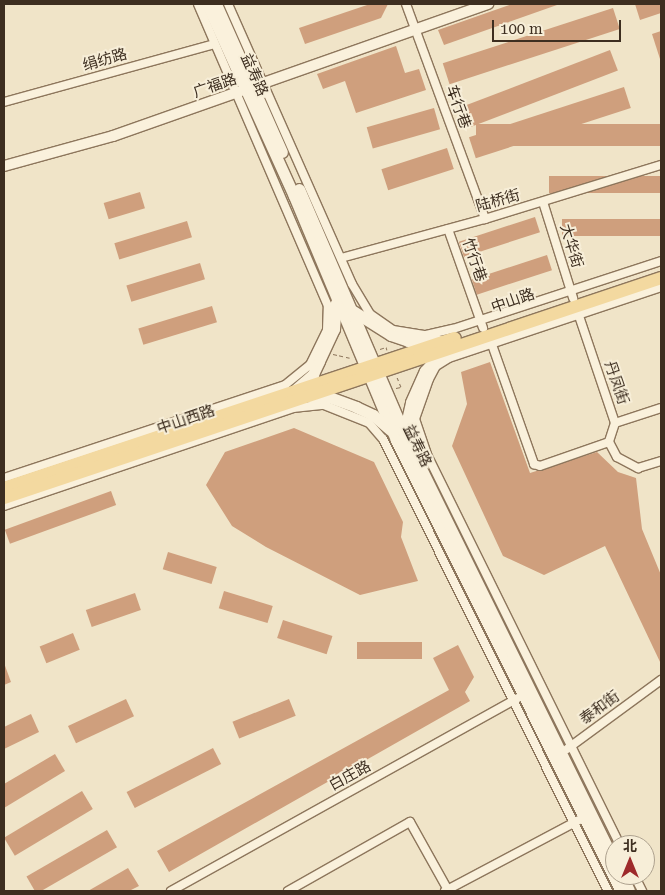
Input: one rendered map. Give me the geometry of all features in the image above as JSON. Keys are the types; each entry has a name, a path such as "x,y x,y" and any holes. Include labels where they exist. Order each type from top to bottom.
{"main road":[{"name":"益寿路","path":"207,4 353,311 396,440 528,692 563,751 583,818 621,891"},
{"name":"益寿路","path":"216,4 249,90 336,298 409,444 528,692"},
{"name":"中山路","path":"372,369 575,302 661,269"},
{"name":"中山路","path":"575,302 661,278"},
{"path":"336,298 334,329 313,374 300,393 329,397 356,408 385,424 396,440"},
{"path":"353,311 391,335 408,340 445,346"},
{"path":"409,444 406,420 412,402 432,359 445,346"},
{"name":"中山西路","path":"4,488 372,369"},
{"name":"中山西路","path":"4,498 300,393"},
{"name":"益寿路","path":"583,818 605,848"}],"street":[{"path":"198,4 214,44 249,90 341,258 362,304 393,330 426,335 486,332"},
{"path":"4,478 285,385 310,366 326,330 328,306 280,188 249,90 228,4"},
{"name":"车行巷","path":"406,4 485,219"},
{"name":"广福路","path":"4,166 113,136 249,90 488,4"},
{"name":"绢纺路","path":"4,102 214,44"},
{"name":"陆桥街","path":"341,258 485,219 661,165"},
{"name":"大华街","path":"543,202 575,302"},
{"name":"竹行巷","path":"448,229 534,464 540,466 609,442"},
{"path":"575,302 661,261"},
{"path":"575,302 661,286"},
{"name":"丹凤街","path":"575,302 615,423 661,408"},
{"path":"486,332 436,366 415,419 428,457 583,818 608,891"},
{"path":"4,506 293,408 324,405 352,414 369,423 383,439 528,692 614,835"},
{"path":"615,423 609,442 617,457 628,465 638,468 661,461"},
{"name":"泰和街","path":"563,751 661,680"},
{"name":"白庄路","path":"171,891 528,692"},
{"path":"288,891 410,822 447,890 583,818"}],"building":[{"path":"370,4 388,4 381,18 305,44 299,28"},
{"path":"512,4 557,5 444,45 438,30"},
{"path":"635,4 661,4 661,13 640,20"},
{"path":"613,8 620,29 450,84 443,63"},
{"path":"661,31 661,59 660,59 652,34"},
{"path":"396,46 405,73 419,69 426,90 356,113 345,81 323,89 317,74"},
{"path":"610,50 618,71 467,129 459,108"},
{"path":"624,87 631,108 476,158 469,137"},
{"path":"434,108 440,129 373,148 367,127"},
{"path":"476,124 661,124 661,146 476,146"},
{"path":"447,148 454,169 388,190 381,169"},
{"path":"549,176 661,176 661,193 549,193"},
{"path":"140,192 145,208 109,219 104,203"},
{"path":"535,217 540,232 464,257 459,242"},
{"path":"562,219 661,219 661,236 562,236"},
{"path":"187,221 192,237 119,259 114,243"},
{"path":"547,255 552,270 477,295 472,279"},
{"path":"200,263 205,279 131,302 126,286"},
{"path":"212,306 217,322 143,345 138,329"},
{"path":"490,362 530,473 597,452 618,472 636,478 642,529 661,575 661,664 605,546 544,575 503,556 452,446 467,404 461,372"},
{"path":"294,428 374,462 403,522 401,537 418,581 360,595 266,547 232,526 206,485 225,452"},
{"path":"111,491 116,505 10,544 5,530"},
{"path":"168,552 217,567 212,584 163,569"},
{"path":"224,591 273,606 268,623 219,608"},
{"path":"135,593 141,610 92,627 86,610"},
{"path":"283,620 332,636 327,654 277,638"},
{"path":"73,633 80,650 46,663 40,646"},
{"path":"357,642 422,642 422,659 357,659"},
{"path":"458,645 474,677 465,692 470,701 169,872 157,851 449,690 433,658"},
{"path":"4,663 11,682 4,685"},
{"path":"126,699 134,716 76,743 68,726"},
{"path":"289,699 296,716 239,739 232,722"},
{"path":"31,714 39,732 4,749 4,727"},
{"path":"213,748 221,764 135,808 127,792"},
{"path":"55,754 65,771 4,808 4,784"},
{"path":"82,791 93,809 15,856 4,838"},
{"path":"107,830 117,847 41,891 35,891 26,876"},
{"path":"128,868 139,886 129,891 88,891"}]}
